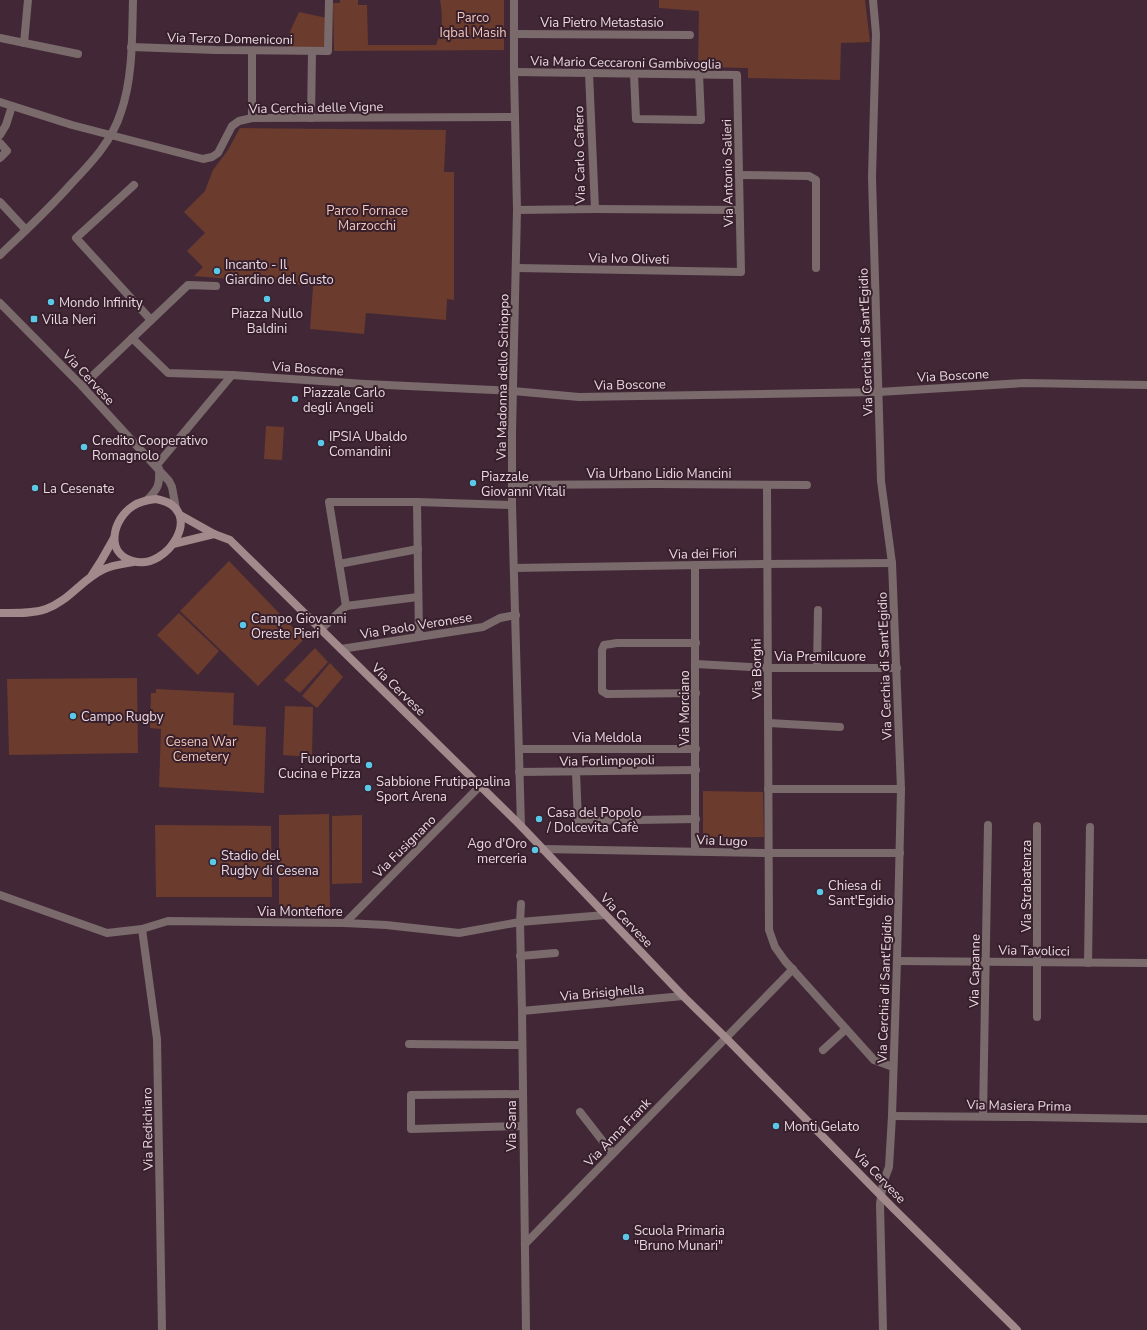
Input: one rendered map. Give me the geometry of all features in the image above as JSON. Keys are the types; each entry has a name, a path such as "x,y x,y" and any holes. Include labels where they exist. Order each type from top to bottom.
{"main road":[{"path":"0,613 22,613 46,609 69,597 88,580 103,570 117,565 154,559 173,544 178,537 181,527 178,512 171,504 156,499 147,500 133,506 121,517 115,529 114,538 117,550 124,558 134,562"},
{"name":"Via Cervese","path":"178,512 214,534 230,540 521,826 683,996 1018,1330"},
{"path":"173,544 214,534"},
{"path":"88,580 114,538"}],"street":[{"path":"24,43 28,0"},
{"path":"0,255 96,157 111,135 121,112 127,91 133,0"},
{"name":"Via Terzo Domeniconi","path":"131,47 252,51 328,51 329,0"},
{"name":"Via Madonna dello Schioppo","path":"514,0 517,268 512,432 512,505 521,826"},
{"name":"Via Cerchia di Sant'Egidio","path":"873,0 876,34 872,177 881,481 892,563 902,789 892,1116 889,1166 881,1194 883,1330"},
{"name":"Via Pietro Metastasio","path":"514,34 690,35"},
{"path":"0,38 78,54"},
{"path":"252,51 252,118"},
{"path":"311,118 312,52"},
{"name":"Via Mario Ceccaroni Gambivoglia","path":"514,72 737,75"},
{"name":"Via Carlo Cafiero","path":"517,210 594,209 589,73"},
{"path":"634,74 636,119 701,120 699,74"},
{"name":"Via Antonio Salieri","path":"737,75 741,272"},
{"name":"Via Cerchia delle Vigne","path":"0,102 72,125 203,159 212,158 218,152 232,126 239,121 252,118 515,117"},
{"path":"0,135 6,125 12,106"},
{"path":"0,144 7,151 0,158"},
{"path":"739,174 809,176 816,180 816,268"},
{"path":"134,185 76,238 151,320"},
{"path":"0,202 26,230"},
{"path":"594,209 739,210"},
{"name":"Via Ivo Oliveti","path":"517,268 741,272"},
{"path":"82,386 188,285 216,286"},
{"name":"Via Cervese","path":"0,303 82,386 144,455 158,468 172,487 178,512"},
{"name":"Via Boscone","path":"132,338 168,373 232,375 365,384 513,391 579,397 879,392 1024,383 1147,385"},
{"path":"147,500 156,491 160,481 158,468 232,375"},
{"name":"Via Urbano Lidio Mancini","path":"512,485 807,485"},
{"name":"Via Borghi","path":"767,485 767,668 769,723 768,930 775,947 785,961 874,1060 893,1067"},
{"path":"346,606 329,502 417,502 512,505"},
{"path":"417,502 419,636"},
{"path":"339,564 418,549"},
{"name":"Via dei Fiori","path":"514,568 892,563"},
{"name":"Via Morciano","path":"695,565 695,851"},
{"path":"321,629 346,606 418,597"},
{"path":"818,610 818,667"},
{"name":"Via Paolo Veronese","path":"341,649 483,627 500,618 516,615"},
{"path":"696,643 617,643 604,645 602,650 601,684 602,691 607,694 696,693"},
{"name":"Via Premilcuore","path":"696,664 767,668 897,668"},
{"path":"769,723 840,727"},
{"name":"Via Meldola","path":"519,749 696,748"},
{"name":"Via Forlimpopoli","path":"519,772 696,770"},
{"path":"576,772 578,821 696,820"},
{"name":"Via Fusignano","path":"345,923 480,786"},
{"path":"768,789 902,789"},
{"name":"Via Capanne","path":"983,1116 988,825"},
{"name":"Via Strabatenza","path":"1037,826 1037,1017"},
{"path":"1088,963 1090,827"},
{"name":"Via Lugo","path":"542,849 768,853 900,853"},
{"name":"Via Montefiore","path":"0,895 107,933 142,928 168,921 345,923 386,925 459,933 520,922 605,915"},
{"name":"Via Sana","path":"520,904 526,1330"},
{"name":"Via Redichiaro","path":"142,928 157,1039 162,1330"},
{"path":"520,956 555,953"},
{"name":"Via Tavolicci","path":"897,961 1147,964"},
{"name":"Via Anna Frank","path":"525,1244 612,1153 793,969"},
{"name":"Via Brisighella","path":"522,1011 683,996"},
{"path":"823,1050 846,1029"},
{"path":"409,1044 522,1045"},
{"path":"523,1094 411,1095 411,1129 523,1126"},
{"path":"580,1112 612,1153"},
{"name":"Via Masiera Prima","path":"892,1116 1147,1119"}],"green space":[{"name":"Parco Iqbal Masih","path":"340,0 358,0 358,5 367,5 368,45 436,45 442,22 440,0 504,0 504,50 334,51 333,3 340,3"},
{"path":"659,0 865,0 870,42 841,43 840,80 748,78 748,68 698,67 699,11 659,8"},
{"path":"299,12 327,18 325,46 321,48 288,47 288,36"},
{"name":"Parco Fornace Marzocchi","path":"240,128 446,130 444,172 454,172 454,300 447,299 446,320 366,313 364,334 310,329 313,286 194,276 203,267 187,251 205,233 184,212 205,191 213,170 228,150"},
{"path":"266,426 284,427 282,460 264,459"},
{"name":"Campo Giovanni Oreste Pieri","path":"229,561 304,639 258,686 180,611"},
{"path":"179,613 219,651 198,675 157,635"},
{"path":"315,648 328,662 300,693 284,680"},
{"path":"330,663 343,677 317,708 302,696"},
{"name":"Campo Rugby","path":"137,678 138,753 9,755 7,679"},
{"name":"Cesena War Cemetery","path":"156,689 234,693 233,725 266,727 264,793 159,787 161,729 150,728 151,693 156,693"},
{"path":"285,706 313,707 312,757 283,755"},
{"path":"703,791 763,792 764,837 703,837"},
{"path":"329,814 330,912 279,914 279,815"},
{"path":"362,815 362,883 332,884 332,816"},
{"name":"Stadio del Rugby di Cesena","path":"155,825 271,826 272,897 156,897"}],"place":[{"name":"Incanto - Il Giardino del Gusto","path":"217,271"},
{"name":"Piazza Nullo Baldini","path":"267,299"},
{"name":"Mondo Infinity","path":"51,302"},
{"name":"Villa Neri","path":"34,319"},
{"name":"Piazzale Carlo degli Angeli","path":"295,399"},
{"name":"IPSIA Ubaldo Comandini","path":"321,443"},
{"name":"Credito Cooperativo Romagnolo","path":"84,447"},
{"name":"Piazzale Giovanni Vitali","path":"473,483"},
{"name":"La Cesenate","path":"35,488"},
{"name":"Campo Giovanni Oreste Pieri","path":"243,625"},
{"name":"Campo Rugby","path":"73,716"},
{"name":"Fuoriporta Cucina e Pizza","path":"369,765"},
{"name":"Sabbione Frutipapalina Sport Arena","path":"368,788"},
{"name":"Casa del Popolo / Dolcevita Cafè","path":"539,819"},
{"name":"Ago d'Oro merceria","path":"535,850"},
{"name":"Stadio del Rugby di Cesena","path":"213,862"},
{"name":"Chiesa di Sant'Egidio","path":"820,892"},
{"name":"Monti Gelato","path":"776,1126"},
{"name":"Scuola Primaria \"Bruno Munari\"","path":"626,1237"}]}
